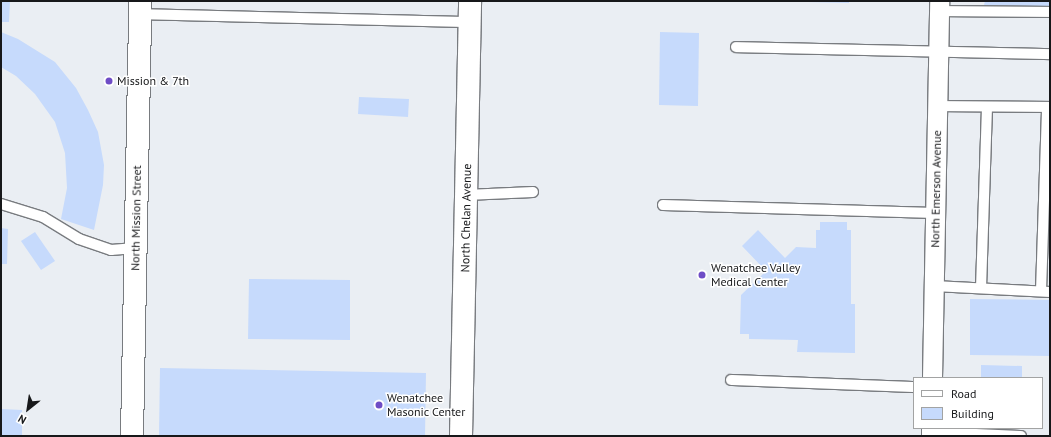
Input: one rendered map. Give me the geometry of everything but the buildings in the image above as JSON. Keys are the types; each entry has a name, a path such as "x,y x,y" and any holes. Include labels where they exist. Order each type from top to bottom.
{"main road":[{"name":"North Mission Street","path":"132,436 140,7"},
{"name":"North Chelan Avenue","path":"462,436 470,11"}],"street":[{"name":"North Emerson Avenue","path":"932,377 939,6"}],"lane":[{"path":"939,6 1050,12"},
{"path":"140,7 470,11"},
{"path":"736,48 1050,54"},
{"path":"934,286 1046,291 1048,107 937,106"},
{"path":"981,288 987,107"},
{"path":"466,195 533,192"},
{"path":"1,204 43,217 79,239 111,250 135,248"},
{"path":"663,205 935,213"},
{"path":"731,380 913,387"},
{"path":"931,432 1021,436"}],"place":[{"name":"Mission & 7th","path":"109,81"},
{"name":"Wenatchee Valley Medical Center","path":"702,275"},
{"name":"Wenatchee Masonic Center","path":"379,405"}]}
